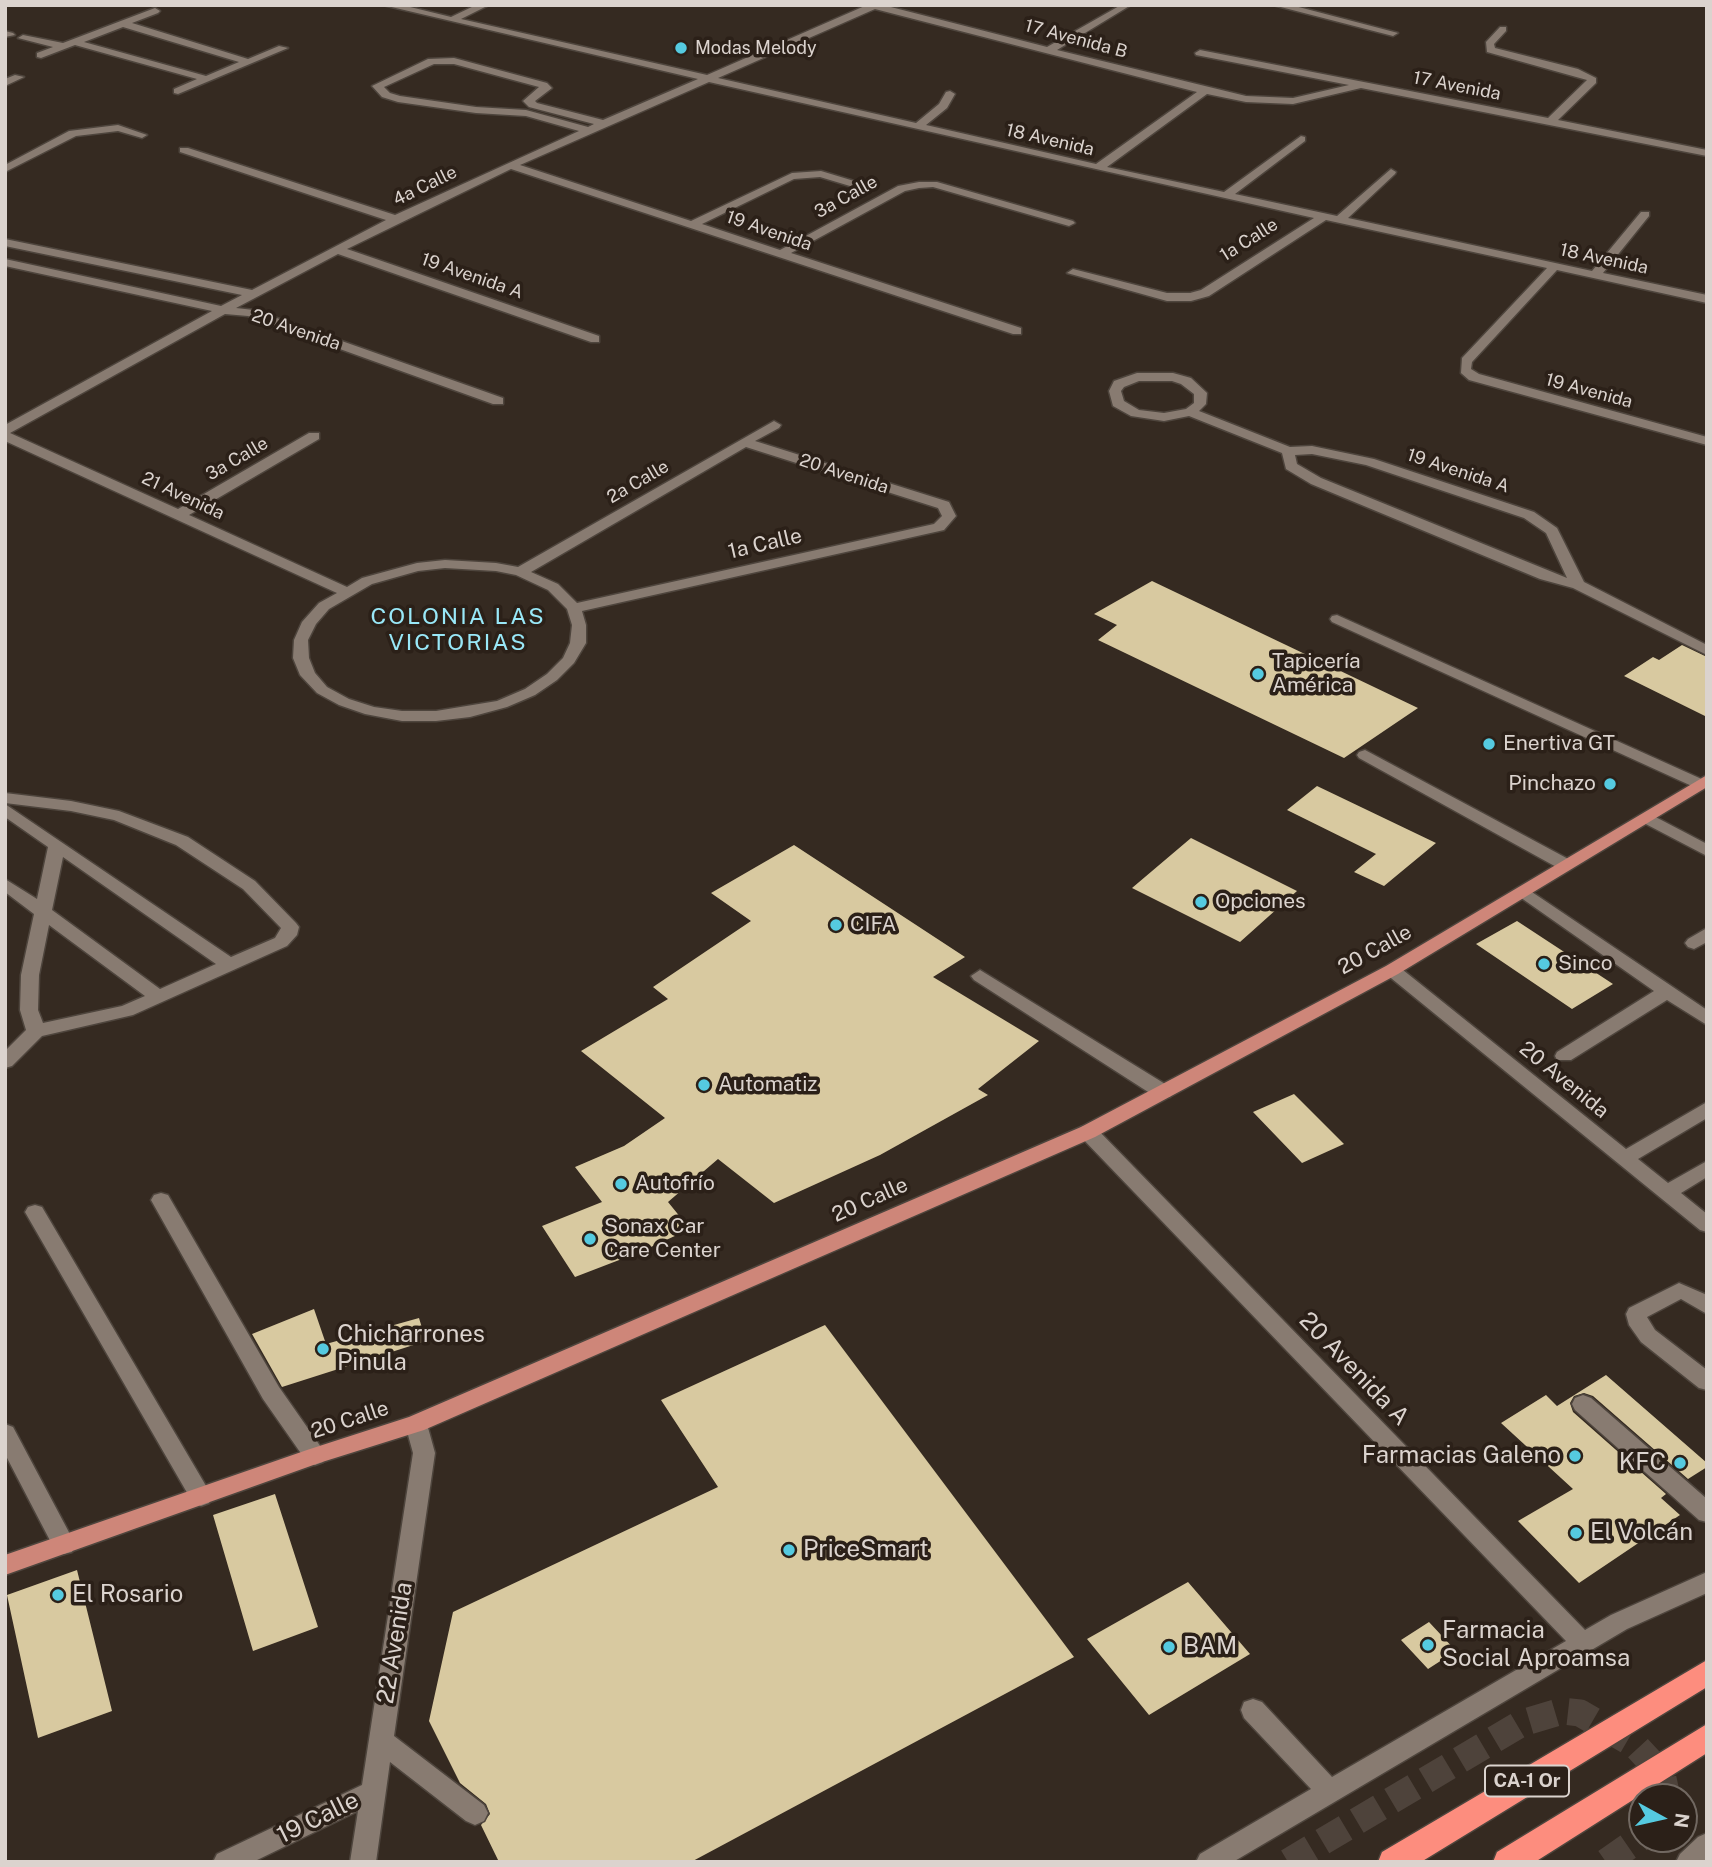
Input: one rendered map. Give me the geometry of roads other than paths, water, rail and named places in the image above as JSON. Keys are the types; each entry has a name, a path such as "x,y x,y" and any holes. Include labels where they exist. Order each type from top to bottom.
{"highway":[{"name":"CA-1 Or","path":"1393,1862 1707,1672"},
{"name":"CA-1 Or","path":"1508,1862 1707,1737"}],"main road":[{"name":"20 Calle","path":"5,1565 315,1456 416,1424 1088,1132 1392,970 1704,782"}],"street":[{"name":"18 Avenida","path":"388,5 1098,168 1707,299"},
{"path":"451,20 484,5"},
{"path":"1278,5 1393,33"},
{"name":"17 Avenida B","path":"876,6 1205,91 1269,101 1302,99 1361,86"},
{"name":"4a Calle","path":"5,433 223,310 396,219 588,130 876,6"},
{"path":"1049,50 1127,6"},
{"path":"41,55 155,10"},
{"path":"122,23 248,62"},
{"path":"1503,29 1489,44 1491,50 1574,71 1591,78 1592,81 1550,122"},
{"path":"23,38 68,44 207,79"},
{"path":"178,91 284,48"},
{"name":"17 Avenida","path":"1200,53 1707,153"},
{"path":"588,130 526,113 476,110 398,99 386,95 377,86 432,61 454,61 543,85 547,88 528,101 533,105 604,124"},
{"path":"5,83 19,77"},
{"path":"1098,168 1205,91"},
{"path":"917,127 943,106 950,94"},
{"path":"5,169 74,133 118,128 142,135"},
{"path":"1226,196 1301,139"},
{"path":"184,150 396,219"},
{"name":"19 Avenida","path":"510,165 1017,331"},
{"path":"1339,220 1391,173"},
{"path":"693,224 792,176 821,174 860,186"},
{"name":"3a Calle","path":"781,254 902,188 933,184 1069,223"},
{"path":"1595,275 1645,214"},
{"name":"1a Calle","path":"1073,273 1167,297 1191,297 1205,293 1323,216"},
{"path":"5,252 12,244"},
{"name":"20 Avenida","path":"12,244 253,294"},
{"name":"19 Avenida A","path":"337,250 595,339"},
{"name":"20 Avenida","path":"5,262 223,310 250,313 498,401"},
{"name":"19 Avenida","path":"1555,266 1466,361 1465,370 1474,377 1707,441"},
{"name":"19 Avenida A","path":"1190,412 1200,404 1201,393 1186,381 1173,377 1137,377 1119,384 1115,391 1118,403 1136,413 1164,417 1190,412 1288,451 1312,450 1369,462 1529,515 1552,531 1578,585"},
{"name":"2a Calle","path":"520,572 774,425"},
{"name":"21 Avenida","path":"5,433 345,591"},
{"name":"3a Calle","path":"178,514 314,436"},
{"name":"20 Avenida","path":"744,442 944,505"},
{"path":"1288,451 1291,466 1315,481 1545,576 1578,585 1707,651"},
{"name":"1a Calle","path":"574,608 939,527 948,516 944,505"},
{"path":"471,564 520,572 553,587 574,608 579,625 578,643 569,660 552,677 530,692 502,704 470,712 402,716 371,711 344,702 322,690 308,675 301,658 301,640 309,622 324,606 345,591 379,576 417,567 471,564"},
{"path":"1337,619 1704,782"},
{"path":"1365,755 1566,865"},
{"path":"5,798 71,806 119,816 182,841 249,885 289,923 290,931 281,942 127,1011 36,1031 5,1062"},
{"path":"5,809 230,965"},
{"path":"1646,817 1707,851"},
{"path":"36,1031 29,1010 30,975 57,845"},
{"path":"5,884 158,997"},
{"path":"1523,891 1707,1019"},
{"name":"20 Avenida","path":"1392,970 1707,1225"},
{"path":"980,976 1163,1092"},
{"path":"1564,1056 1665,992"},
{"path":"1625,1158 1707,1109"},
{"name":"20 Avenida A","path":"1088,1132 1583,1643"},
{"path":"1667,1193 1707,1168"},
{"path":"161,1200 271,1393 315,1456"},
{"path":"36,1212 201,1497"},
{"path":"1707,1306 1694,1296 1679,1291 1636,1314 1639,1325 1648,1336 1707,1382"},
{"path":"1583,1404 1707,1513"},
{"name":"22 Avenida","path":"363,1862 424,1453 416,1424"},
{"path":"5,1433 64,1545"},
{"path":"1209,1862 1619,1622 1707,1582"},
{"path":"1253,1710 1329,1791"},
{"path":"380,1740 475,1813"},
{"name":"19 Calle","path":"226,1862 373,1792"},
{"path":"1689,1862 1707,1844"}],"tunnel":[{"path":"1288,1862 1522,1723 1562,1711 1580,1713 1635,1745 1662,1774 1664,1783"},
{"path":"1606,1862 1628,1847"}],"place":[{"name":"Modas Melody","path":"681,48"},
{"name":"Tapicería América","path":"1258,674"},
{"name":"Enertiva GT","path":"1489,744"},
{"name":"Pinchazo","path":"1610,784"},
{"name":"Opciones","path":"1201,902"},
{"name":"CIFA","path":"836,925"},
{"name":"Sinco","path":"1544,964"},
{"name":"Automatiz","path":"704,1085"},
{"name":"Autofrío","path":"621,1184"},
{"name":"Sonax Car Care Center","path":"590,1239"},
{"name":"Chicharrones Pinula","path":"323,1349"},
{"name":"Farmacias Galeno","path":"1575,1456"},
{"name":"KFC","path":"1680,1463"},
{"name":"El Volcán","path":"1576,1533"},
{"name":"PriceSmart","path":"789,1550"},
{"name":"El Rosario","path":"58,1595"},
{"name":"Farmacia Social Aproamsa","path":"1428,1645"},
{"name":"BAM","path":"1169,1647"}],"district":[{"name":"COLONIA LAS VICTORIAS","path":"458,630"}]}
